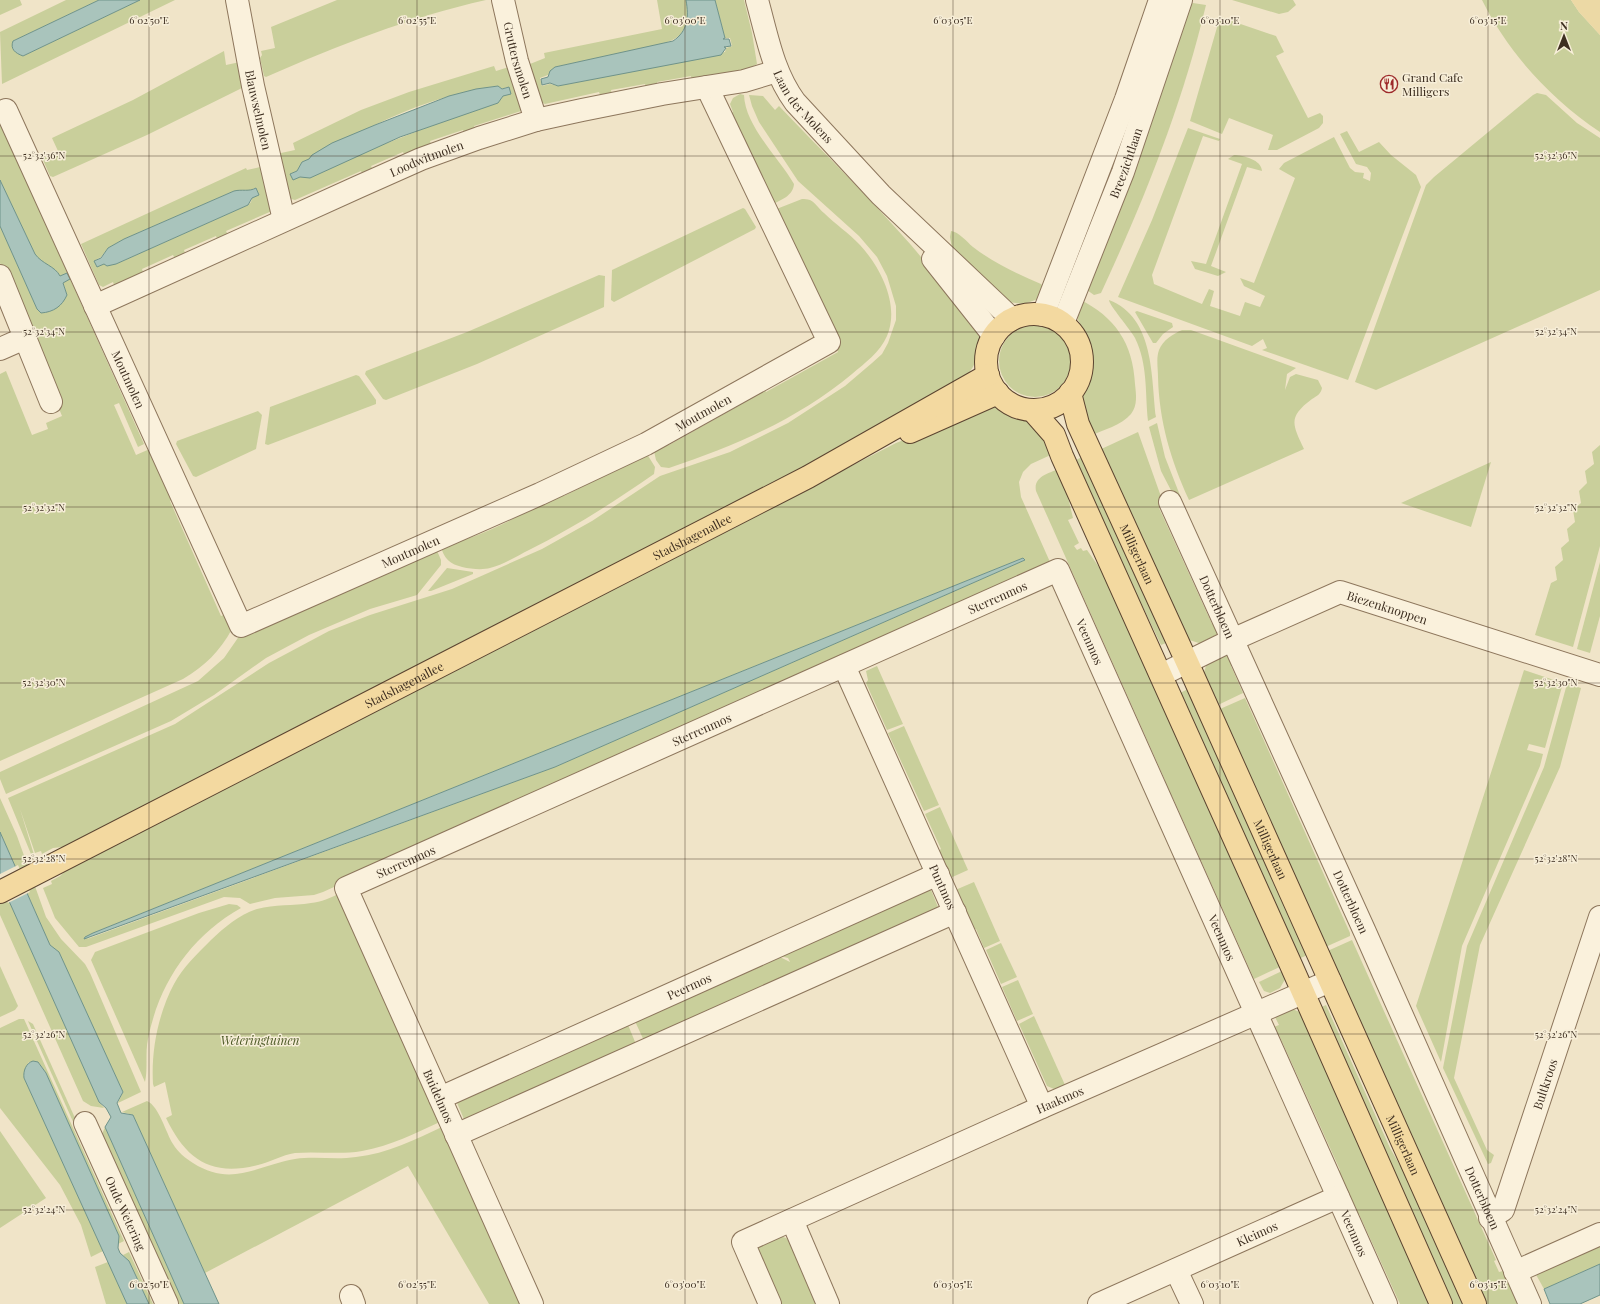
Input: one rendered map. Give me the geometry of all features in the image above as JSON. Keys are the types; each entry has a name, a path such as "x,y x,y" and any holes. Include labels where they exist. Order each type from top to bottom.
{"main road":[{"path":"1033,314 1053,319 1076,339 1082,360 1079,378 1070,393 1057,404 1032,410 1013,405 993,384 987,355 994,336 1012,319 1033,314"},
{"name":"Stadshagenallee","path":"0,892 808,477 993,384"},
{"name":"Milligerlaan","path":"1070,393 1078,424 1187,662 1475,1304"},
{"path":"1032,410 1054,434 1062,456 1303,992 1441,1304"}],"street":[{"name":"Blauwselmolen","path":"237,0 253,86 284,220"},
{"name":"Gruttersmolen","path":"503,0 517,62 536,120"},
{"name":"Laan der Molens","path":"757,0 777,71 783,86 795,102 881,195 1012,319"},
{"name":"Breezichtlaan","path":"1053,319 1160,0"},
{"name":"Breezichtlaan","path":"1053,319 1123,172 1181,0"},
{"name":"Loodwitmolen","path":"95,306 284,220 421,160 479,138 536,120 620,102 744,81 777,71"},
{"name":"Moutmolen","path":"2,106 241,626 540,494 646,444 830,342 707,87"},
{"name":"Laan der Molens","path":"881,195 994,336"},
{"path":"3,290 52,402"},
{"path":"0,349 25,338"},
{"name":"Dotterbloem","path":"1170,502 1368,940 1490,1218 1530,1304"},
{"name":"Sterrenmos","path":"346,888 1058,570"},
{"name":"Veenmos","path":"1058,570 1386,1304"},
{"name":"Biezenknoppen","path":"1161,675 1232,640 1340,592 1600,675"},
{"name":"Puntmos","path":"844,666 1042,1107"},
{"name":"Peermos","path":"440,1098 938,874"},
{"name":"Buidelmos","path":"346,888 532,1304"},
{"path":"456,1135 955,912"},
{"name":"Bultkroos","path":"1490,1218 1503,1210 1600,920"},
{"name":"Haakmos","path":"770,1304 743,1242 1042,1107 1256,1012 1330,981"},
{"name":"Oude Wetering","path":"85,1123 167,1304"},
{"name":"Kleimos","path":"1099,1304 1338,1198"},
{"path":"792,1220 828,1304"},
{"path":"1515,1272 1600,1234"},
{"path":"1176,1270 1192,1304"}],"green space":[{"path":"0,0 20,0 22,5 0,15"},
{"path":"66,0 99,0 13,41 23,56 140,0 175,0 2,84 0,32"},
{"path":"337,0 486,0 430,15 374,33 266,77 264,76 260,58 262,55 261,51 275,48 271,27"},
{"path":"657,0 686,0 688,16 687,23 677,38 662,44 555,67 548,75 540,78 542,86 550,84 558,86 725,52 726,48 732,46 730,38 725,38 715,0 744,0 752,33 757,64 739,74 692,82 691,76 657,82 657,88 646,90 645,84 611,90 612,96 601,98 599,92 545,104 541,102 530,64 545,58 544,53 662,29"},
{"path":"1232,0 1293,0 1296,5 1288,12 1279,14"},
{"path":"1482,0 1571,0 1579,12 1600,35 1600,132 1564,105 1532,74 1505,39"},
{"path":"1193,3 1206,5 1186,80 1174,116 1147,188 1117,258 1101,293 1094,295 1087,290 1189,5"},
{"path":"1220,17 1276,36 1284,52 1276,56 1308,118 1320,113 1323,116 1323,123 1319,128 1277,150 1268,150 1273,135 1229,118 1222,134 1190,121"},
{"path":"224,51 226,65 240,62 242,88 147,135 53,177 50,176 43,160 45,157 58,151 52,138 133,100"},
{"path":"494,66 496,71 509,67 521,111 474,126 476,132 465,135 463,130 430,141 432,147 406,158 403,152 371,166 374,172 364,177 361,171 295,200 291,199 279,155 281,153 295,150 293,143 361,110 409,92","holes":["498,86 501,89 508,87 498,103 441,122 300,177 290,174 297,171 302,162 403,112 450,96 482,88"]},
{"path":"1537,93 1546,95 1577,123 1600,138 1600,290 1376,390 1355,382 1426,185"},
{"path":"740,94 744,95 746,107 756,130 794,184 789,195 771,205 728,114 733,112 730,104 733,98"},
{"path":"749,95 763,96 775,110 779,106 879,210 929,266 979,334 978,356 967,375 878,430 63,847 53,848 42,854 41,851 35,853 20,809 35,858 33,859 8,798 175,724 269,663 329,631 370,615 452,589 542,549 592,521 660,476 730,452 788,423 845,386 882,354 888,343 896,320 896,306 887,276 877,257 859,236 798,181 759,122"},
{"path":"0,122 144,444 138,447 119,403 114,405 136,455 152,448 174,498 170,501 221,616 226,614 232,629 217,651 198,669 183,679 0,761 0,374 6,371 32,435 48,429 46,423 62,416 0,263 0,226 37,309 41,313 51,311 67,295 63,282 67,273 60,276 39,260 0,180"},
{"path":"1188,128 1220,139 1219,141 1203,136 1152,275 1154,284 1202,304 1209,289 1214,291 1210,306 1240,316 1245,302 1260,307 1265,296 1244,286 1240,278 1254,283 1295,178 1279,169 1284,163 1334,137 1350,168 1355,172 1364,173 1363,178 1370,181 1371,173 1367,167 1356,164 1340,134 1347,131 1359,152 1379,142 1391,155 1416,175 1421,187 1348,380 1262,350 1267,348 1263,339 1252,346 1118,297 1152,220"},
{"path":"1234,155 1247,157 1256,161 1261,167 1262,171 1247,167 1211,266 1226,272 1218,276 1195,269 1191,261 1206,264 1242,164 1228,159"},
{"path":"260,167 272,211 226,231 229,237 218,242 216,236 184,250 186,256 176,261 173,255 142,269 144,275 115,288 113,282 103,287 99,285 81,244 246,168 247,170","holes":["256,188 259,195 252,198 248,205 116,264 104,264 94,261 101,257 108,248 124,239 234,191 249,191"]},
{"path":"802,199 810,200 814,203 860,245 875,265 890,300 890,324 884,342 872,357 852,374 810,405 788,418 765,430 718,450 669,468 661,467 656,460 653,447 669,445 738,406 737,401 763,386 766,392 838,352 774,210"},
{"path":"743,208 756,227 755,229 614,302 611,300 612,270"},
{"path":"951,231 960,235 973,247 997,263 1041,284 1043,286 1038,299 1024,304 1008,302 952,248 950,237"},
{"path":"599,275 605,276 604,307 477,364 386,400 383,399 365,374 366,371 467,332"},
{"path":"1079,299 1103,314 1120,333 1130,356 1136,392 1135,407 1127,418 1118,424 1090,436 1081,401 1091,372 1092,354 1086,334 1078,320 1076,313"},
{"path":"1109,300 1124,309 1135,320 1143,334 1151,367 1156,417 1148,421 1144,368 1139,348 1133,334 1112,307"},
{"path":"1137,311 1172,323 1173,327 1163,334 1156,343 1153,343 1135,312"},
{"path":"1035,325 1055,331 1065,341 1071,361 1065,381 1055,391 1035,397 1015,391 1005,381 999,361 1005,341 1015,331"},
{"path":"1182,330 1191,330 1296,368 1287,374 1285,390 1290,377 1296,374 1318,380 1322,388 1321,392 1304,405 1294,421 1297,433 1304,449 1189,500 1177,471 1167,440 1161,409 1157,363 1158,353 1163,343 1172,335"},
{"path":"356,375 359,376 376,400 376,404 268,445 265,444 270,407"},
{"path":"995,404 1028,418 1055,453 1031,464 1023,472 1019,482 1021,497 1050,562 323,892 314,895 275,898 250,904 240,898 224,897 86,947 79,947 55,918 43,888 52,884 51,881 60,876 66,870 896,443","holes":["1023,558 1025,560 555,767 87,939 93,933"]},
{"path":"258,411 262,415 256,449 196,477 193,476 176,444 177,441"},
{"path":"1157,423 1165,457 1181,498 1176,500 1161,471 1149,427"},
{"path":"1138,432 1164,505 1159,508 1212,624 1217,622 1217,634 1202,644 1183,638 1097,451"},
{"path":"1600,445 1600,546 1573,647 1535,635 1551,583 1557,580 1555,567 1563,560 1561,548 1569,541 1567,529 1575,522 1573,510 1581,503 1579,491 1587,483 1585,471 1594,464 1592,452"},
{"path":"647,454 655,467 654,474 577,524 505,563 486,569 468,568 452,563 443,553 440,545 455,542 487,531 561,492 564,496"},
{"path":"1088,454 1171,641 1161,645 1141,603 1101,532 1070,463"},
{"path":"1491,462 1471,527 1401,503"},
{"path":"1061,468 1073,518 1068,520 1079,543 1074,546 1077,550 1081,548 1083,551 1087,550 1120,597 1284,965 1254,979 1172,796 1161,783 1165,780 1036,491 1037,482 1040,478"},
{"path":"435,546 441,560 441,565 417,595 370,609 309,635 266,658 214,695 171,721 6,794 0,779 0,772 198,681 224,658 242,632"},
{"path":"1600,562 1600,616 1590,653 1577,649"},
{"path":"447,568 473,572 473,574 428,591"},
{"path":"1227,654 1235,663 1231,666 1243,693 1218,705 1202,678 1209,657"},
{"path":"877,666 903,724 887,730 866,683 868,680 866,671"},
{"path":"1524,670 1563,683 1545,748 1529,744 1527,750 1543,754 1540,766 1462,946 1441,1062 1416,1006"},
{"path":"1567,684 1581,688 1560,767 1480,945 1454,1078 1487,1150 1494,1155 1491,1163 1488,1164 1443,1068 1467,946 1544,767"},
{"path":"1192,687 1312,953 1294,961 1174,696"},
{"path":"1245,698 1350,933 1350,936 1321,949 1220,709"},
{"path":"904,726 939,805 924,811 888,733"},
{"path":"0,798 17,836 46,917 61,939 85,964 90,973 141,1092 118,1103 123,1092 59,953 50,945 0,832"},
{"path":"940,807 968,870 948,879 937,852 941,849 925,814"},
{"path":"0,881 99,1102 104,1108 91,1106 83,1101 0,915"},
{"path":"974,882 1000,941 984,948 976,929 972,930 953,891"},
{"path":"929,885 940,912 646,1045 633,1017 743,968 746,973 755,969 760,964 780,957 790,962 788,958 780,956"},
{"name":"Weteringtuinen","path":"340,893 442,1121 393,1142 362,1151 345,1153 295,1153 258,1165 241,1168 213,1166 202,1161 191,1154 182,1144 166,1118 172,1115 165,1082 154,1087 153,1084 153,1059 157,1033 168,996 174,984 186,966 196,955 211,940 238,918 264,907 318,902"},
{"path":"229,904 237,905 241,908 223,919 207,932 193,947 169,980 160,999 153,1018 148,1039 145,1082 91,960 95,952 199,913"},
{"path":"1352,940 1496,1260 1494,1261 1499,1272 1507,1270 1522,1304 1480,1304 1323,953"},
{"path":"1001,943 1017,977 1001,984 986,950"},
{"path":"0,966 18,1006 15,1010 0,1017"},
{"path":"1284,970 1287,976 1280,988 1270,993 1264,991 1259,982"},
{"path":"1018,980 1033,1014 1017,1021 1002,987"},
{"path":"1326,1005 1390,1148 1429,1216 1469,1304 1447,1304 1315,1010"},
{"path":"1288,1007 1304,1014 1436,1304 1400,1304 1359,1214 1355,1216 1335,1173 1340,1170 1279,1035 1274,1037 1271,1028 1279,1025 1274,1015"},
{"path":"1034,1016 1065,1085 1054,1089 1047,1086 1019,1024"},
{"path":"19,1019 24,1019 124,1241 118,1244 119,1236 46,1073 38,1062 29,1062 24,1072 24,1078 103,1251 91,1257 81,1225 60,1185 0,1108 0,1028"},
{"path":"626,1020 638,1049 466,1124 455,1098"},
{"path":"28,1021 33,1024 129,1239 126,1240"},
{"path":"147,1101 159,1114 170,1139 184,1157 207,1170 220,1174 245,1173 295,1159 348,1158 379,1153 444,1126 524,1304 489,1304 408,1166 205,1273 133,1115 122,1112"},
{"path":"105,1127 184,1304 174,1304 100,1139"},
{"path":"0,1131 46,1198 0,1228"},
{"path":"780,1236 786,1238 791,1243 819,1304 775,1304 754,1249"},
{"path":"1600,1242 1600,1264 1544,1289 1534,1271"},
{"path":"129,1252 153,1304 149,1304 129,1261 123,1255"},
{"path":"108,1262 127,1304 106,1304 95,1267"}],"sand":[{"path":"1571,0 1600,0 1600,35 1579,12"}],"water":[{"path":"99,0 140,0 23,56 18,54 13,48 13,41"},
{"path":"686,0 715,0 725,38 723,39 729,39 731,46 724,47 726,48 721,55 558,86 550,83 542,85 541,79 548,77 550,71 555,67 673,41 682,33 686,23"},
{"path":"498,86 502,89 509,87 511,94 503,96 498,103 400,137 310,178 300,177 293,180 290,174 297,171 302,162 309,159 312,155 332,143 449,96 476,89"},
{"path":"0,180 35,254 55,270 60,276 67,273 70,279 63,283 67,295 65,299 57,308 50,311 41,313 37,309 0,226"},
{"path":"256,188 259,195 252,198 248,205 116,264 107,266 104,264 97,267 94,261 101,258 108,248 124,239 234,191 251,190"},
{"path":"1023,558 1025,560 555,767 84,939 93,933"},
{"path":"0,832 50,945 59,952 123,1092 117,1103 121,1113 133,1115 219,1304 184,1304 105,1127 111,1117 106,1108 99,1102 0,881"},
{"path":"33,1061 38,1062 46,1073 119,1236 118,1248 120,1253 129,1261 149,1304 127,1304 24,1078 24,1073 28,1064"},
{"path":"1600,1264 1600,1295 1580,1304 1550,1304 1544,1289"}],"pier":[{"path":"18,865 30,892 8,903 0,886 0,874"}],"place":[{"name":"Grand Cafe Milligers","path":"1389,84"}]}
